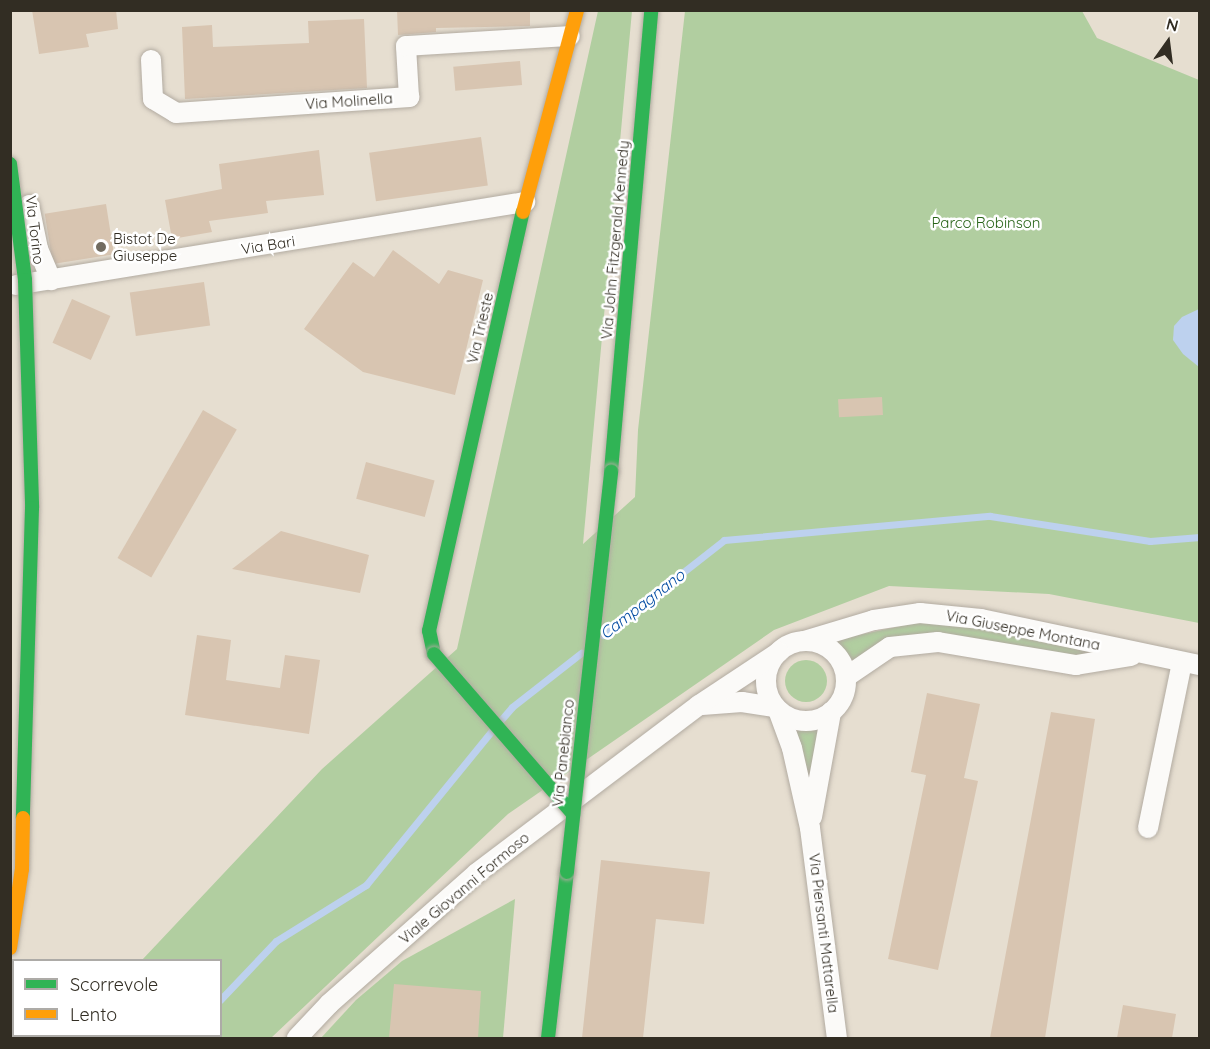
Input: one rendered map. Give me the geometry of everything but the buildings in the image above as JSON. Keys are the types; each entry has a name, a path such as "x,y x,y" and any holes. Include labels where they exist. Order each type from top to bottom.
{"main road":[{"name":"Via Trieste","path":"573,814 434,654 429,631 525,202 577,10"},
{"name":"Via John Fitzgerald Kennedy","path":"611,471 651,10"},
{"name":"Via Torino","path":"10,163 25,280 32,508 23,833 10,948"},
{"name":"Via Panebianco","path":"548,1038 611,471"}],"street":[{"name":"Via Molinella","path":"151,60 153,99 176,113 409,97 406,46 570,36"},
{"path":"10,163 23,174 38,249 51,280"},
{"name":"Via Bari","path":"10,286 525,202"},
{"name":"Via Giuseppe Montana","path":"804,641 874,620 920,613 981,619 1080,638 1137,655 1191,663"},
{"path":"699,705 742,702 776,709 798,721 810,721 831,712 840,703 846,677 843,666 827,647 804,641 779,652 767,673 767,690 776,709"},
{"name":"Via Giuseppe Montana","path":"846,677 890,647 938,642 1076,665 1137,655"},
{"name":"Viale Giovanni Formoso","path":"297,1038 329,1004 477,873 699,705 779,652"},
{"path":"1148,828 1191,663"},
{"name":"Via Piersanti Mattarella","path":"776,709 792,748 810,828 837,1038"},
{"name":"Via Piersanti Mattarella","path":"810,828 831,712"}],"green space":[{"name":"Parco Robinson","path":"598,11 632,11 583,544 635,497 638,430 685,11 1082,11 1097,38 1199,80 1199,623 1049,594 889,586 774,630 508,814 271,1038 68,1038 222,1037 222,959 143,959 322,769 457,649"},
{"path":"920,622 980,626 1104,655 1071,659 939,637 849,668 841,653 826,642"},
{"path":"806,660 821,666 827,681 821,696 806,702 791,696 785,681 791,666"},
{"path":"786,720 803,727 821,723 809,801"},
{"path":"515,899 503,1038 321,1038 356,1000 402,961"}],"water":[{"path":"1199,309 1199,367 1183,354 1173,340 1174,326 1182,317"}],"waterway":[{"name":"Campagnano","path":"603,635 724,540 990,516 1150,541 1200,537"},
{"name":"Campagnano","path":"500,721 512,707 581,653"},
{"name":"Campagnano","path":"222,998 276,941 366,885 491,732"}],"traffic: fast":[{"path":"611,471 651,10"},
{"path":"10,164 25,280 32,508 23,818"},
{"path":"434,654 429,631 523,212"},
{"path":"567,872 611,471"},
{"path":"434,654 573,814"},
{"path":"548,1038 567,872"}],"traffic: slow":[{"path":"523,212 577,10"},
{"path":"10,948 22,869 23,818"}],"place":[{"name":"Bistot De Giuseppe","path":"101,247"}]}
